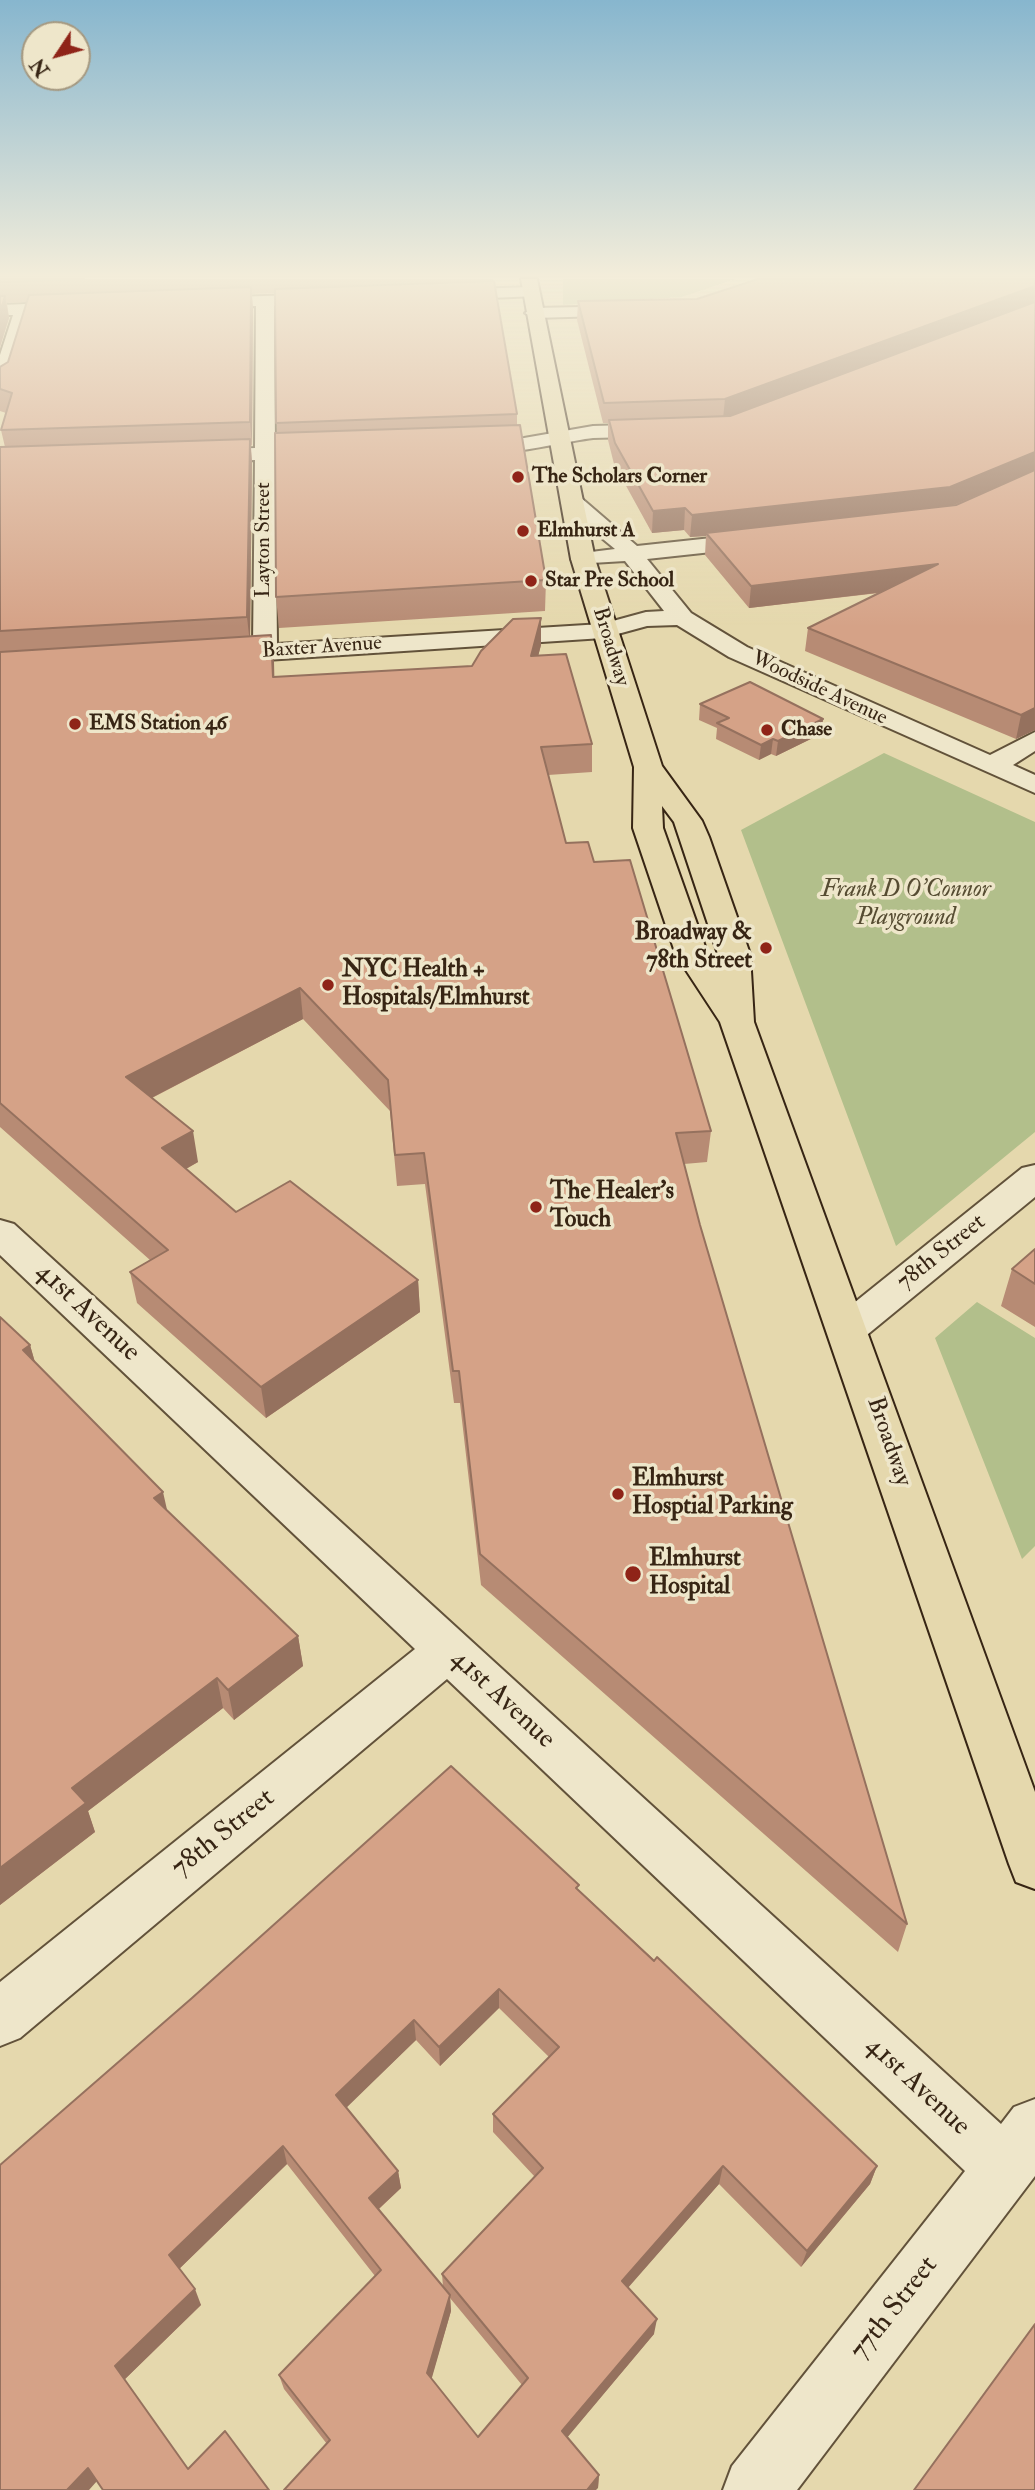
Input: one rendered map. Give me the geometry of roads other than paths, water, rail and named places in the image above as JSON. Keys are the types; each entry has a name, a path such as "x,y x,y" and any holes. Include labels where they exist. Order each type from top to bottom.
{"main road":[{"name":"Broadway","path":"550,395 583,559 603,631 648,767 688,821 734,954 737,1022"},
{"name":"Broadway","path":"648,767 648,828 672,902 692,955 737,1022 848,1329 1035,1864"}],"street":[{"name":"Layton Street","path":"264,395 265,652"},
{"path":"445,447 524,444 593,432 687,430"},
{"path":"173,457 352,451"},
{"path":"572,502 621,541 629,555 682,618"},
{"path":"583,559 778,537"},
{"path":"603,631 646,619 682,618"},
{"name":"Woodside Avenue","path":"682,618 738,652 1035,785"},
{"name":"Baxter Avenue","path":"193,657 603,631"},
{"path":"991,766 1035,740"},
{"name":"78th Street","path":"848,1329 1035,1177"},
{"name":"41st Avenue","path":"10,1256 448,1650 1019,2148"},
{"name":"78th Street","path":"0,2018 448,1650"},
{"name":"77th Street","path":"756,2490 1019,2148"}],"place":[{"name":"The Scholars Corner","path":"518,477"},
{"name":"Elmhurst A","path":"523,531"},
{"name":"Star Pre School","path":"531,581"},
{"name":"EMS Station 46","path":"75,724"},
{"name":"Chase","path":"767,730"},
{"name":"Broadway & 78th Street","path":"766,948"},
{"name":"NYC Health + Hospitals/Elmhurst","path":"328,985"},
{"name":"The Healer’s Touch","path":"536,1207"},
{"name":"Elmhurst Hosptial Parking","path":"618,1494"},
{"name":"Elmhurst Hospital","path":"633,1574"}],"park label":[{"name":"Frank D O'Connor Playground","path":"906,905"}]}
